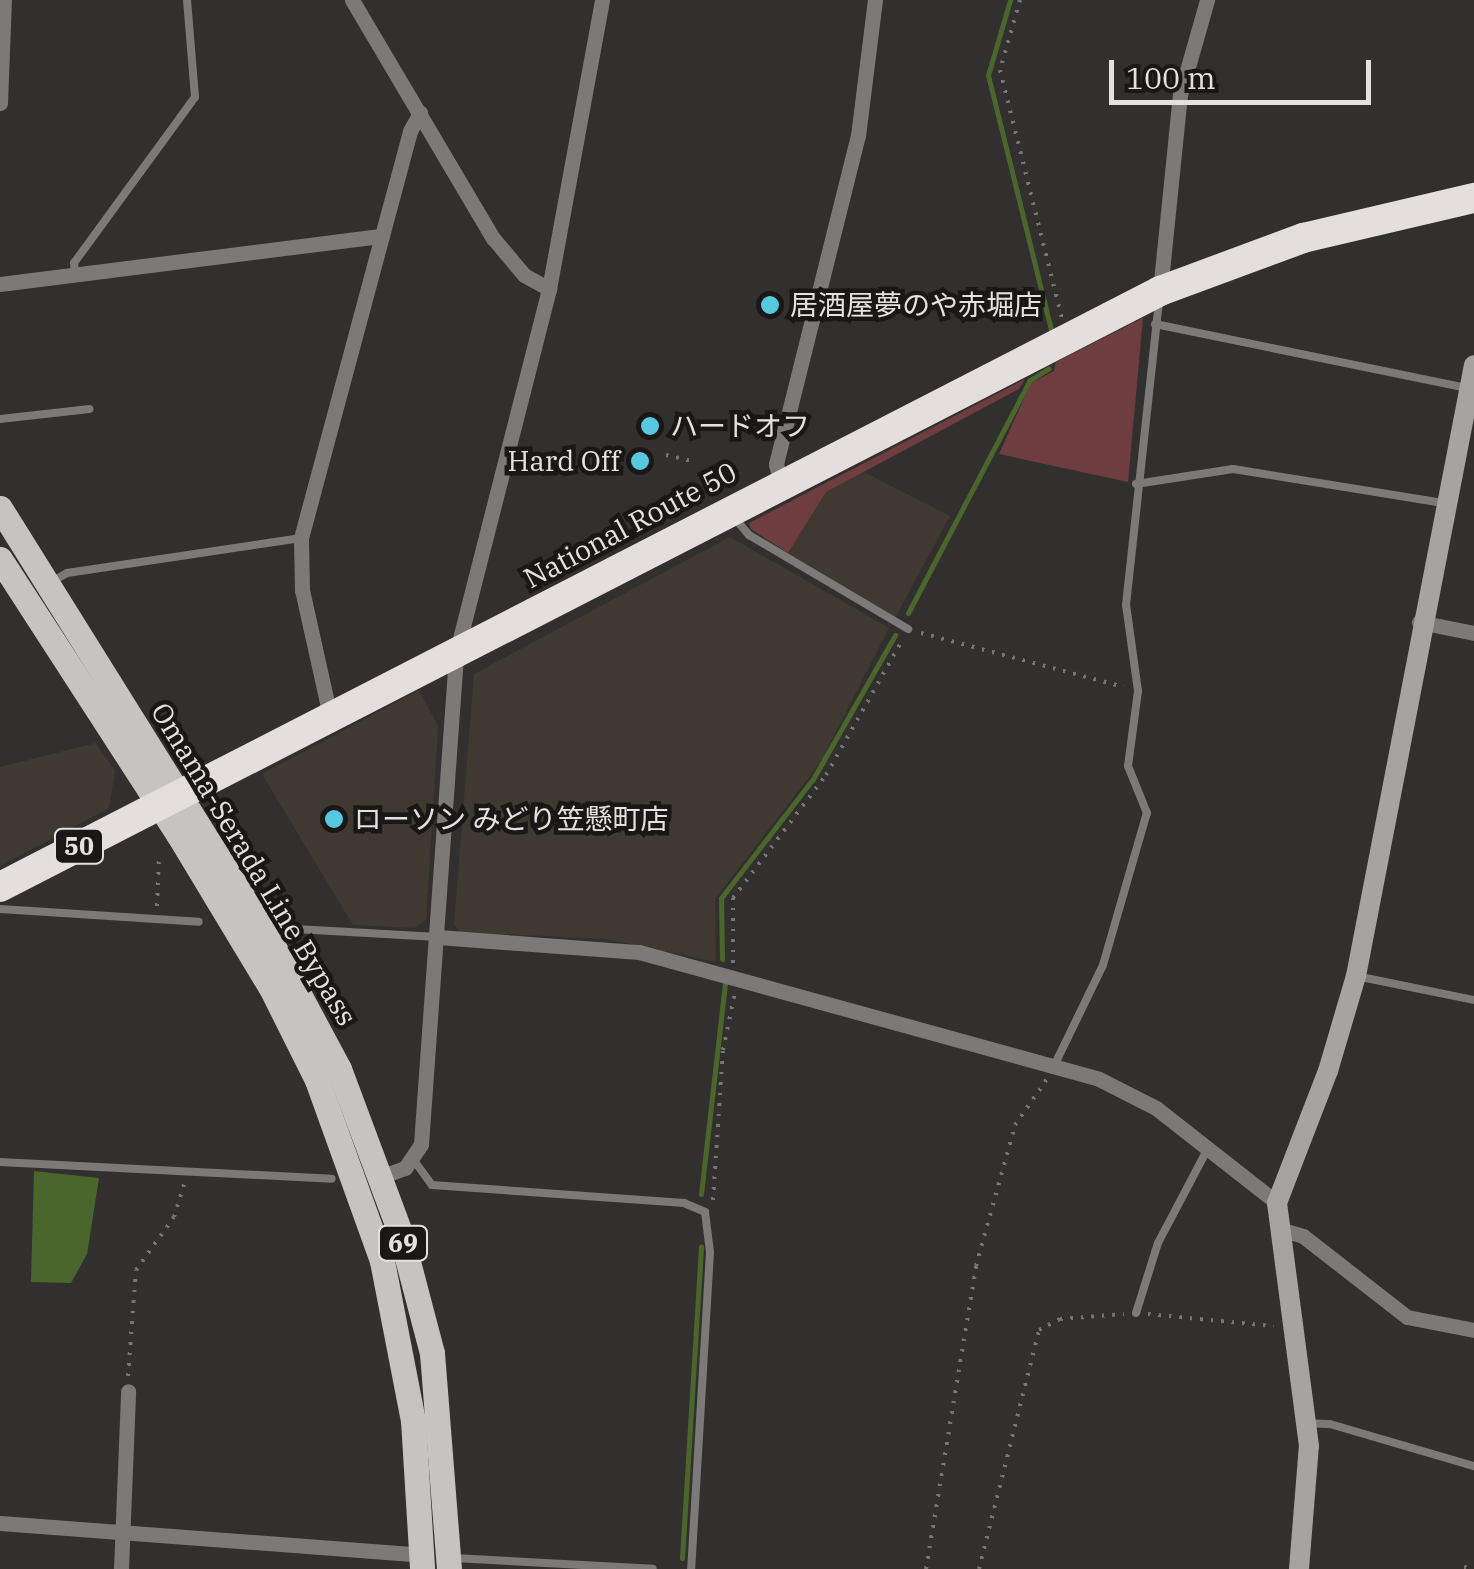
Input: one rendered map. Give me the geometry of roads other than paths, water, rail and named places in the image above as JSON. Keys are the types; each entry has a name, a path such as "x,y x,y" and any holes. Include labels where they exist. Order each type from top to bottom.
{"highway":[{"name":"National Route 50","path":"0,888 1160,291 1303,238 1474,198"}],"main road":[{"name":"Omama-Serada Line Bypass","path":"0,508 48,583 271,988 358,1182 382,1261 413,1420 422,1562"},
{"name":"Omama-Serada Line Bypass","path":"0,559 270,942 339,1068 380,1177 432,1353 449,1563"}],"street":[{"path":"0,104 4,0"},
{"path":"352,0 502,250 524,275 549,290"},
{"path":"380,1177 413,1160 421,1144 456,654 549,290 602,0"},
{"path":"1160,291 1180,95 1207,0"},
{"path":"782,483 776,464 851,168 869,2"},
{"path":"330,716 302,590 302,538 382,236 420,113"},
{"path":"0,284 382,236"},
{"path":"1299,1569 1308,1424 1277,1202 1328,1071 1356,976 1401,762 1419,622 1474,365"},
{"path":"1419,622 1474,633"},
{"path":"438,937 590,946 732,974 1054,1066 1156,1108 1277,1202"},
{"path":"1279,1229 1303,1236 1407,1317 1474,1330"},
{"path":"121,1569 128,1391"},
{"path":"0,1523 422,1562"}],"lane":[{"path":"75,274 74,263 195,97 187,0"},
{"path":"1054,1066 1104,965 1137,861 1146,805 1128,766 1138,691 1126,604 1136,484 1160,291"},
{"path":"1155,324 1468,388"},
{"path":"0,420 89,409"},
{"path":"1136,484 1234,469 1443,503"},
{"path":"732,508 735,524 750,535 908,629"},
{"path":"48,583 67,573 302,538"},
{"path":"0,909 199,922"},
{"path":"270,942 296,929 438,937"},
{"path":"1356,976 1474,1000"},
{"path":"1136,1313 1158,1243 1207,1150"},
{"path":"413,1160 432,1185 684,1204 705,1212 710,1222 691,1569"},
{"path":"0,1162 332,1179"},
{"path":"1308,1424 1330,1424 1474,1466"},
{"path":"449,1563 654,1569"}],"waterway":[{"path":"1010,0 988,75 1051,329"},
{"path":"908,613 1030,380 1049,368"},
{"path":"722,959 721,898 813,779 895,635"},
{"path":"701,1194 725,983"},
{"path":"682,1558 701,1247"}],"place":[{"name":"居酒屋夢のや赤堀店","path":"770,305"},
{"name":"ハードオフ","path":"650,426"},
{"name":"Hard Off","path":"640,461"},
{"name":"ローソン みどり笠懸町店","path":"334,819"}]}
